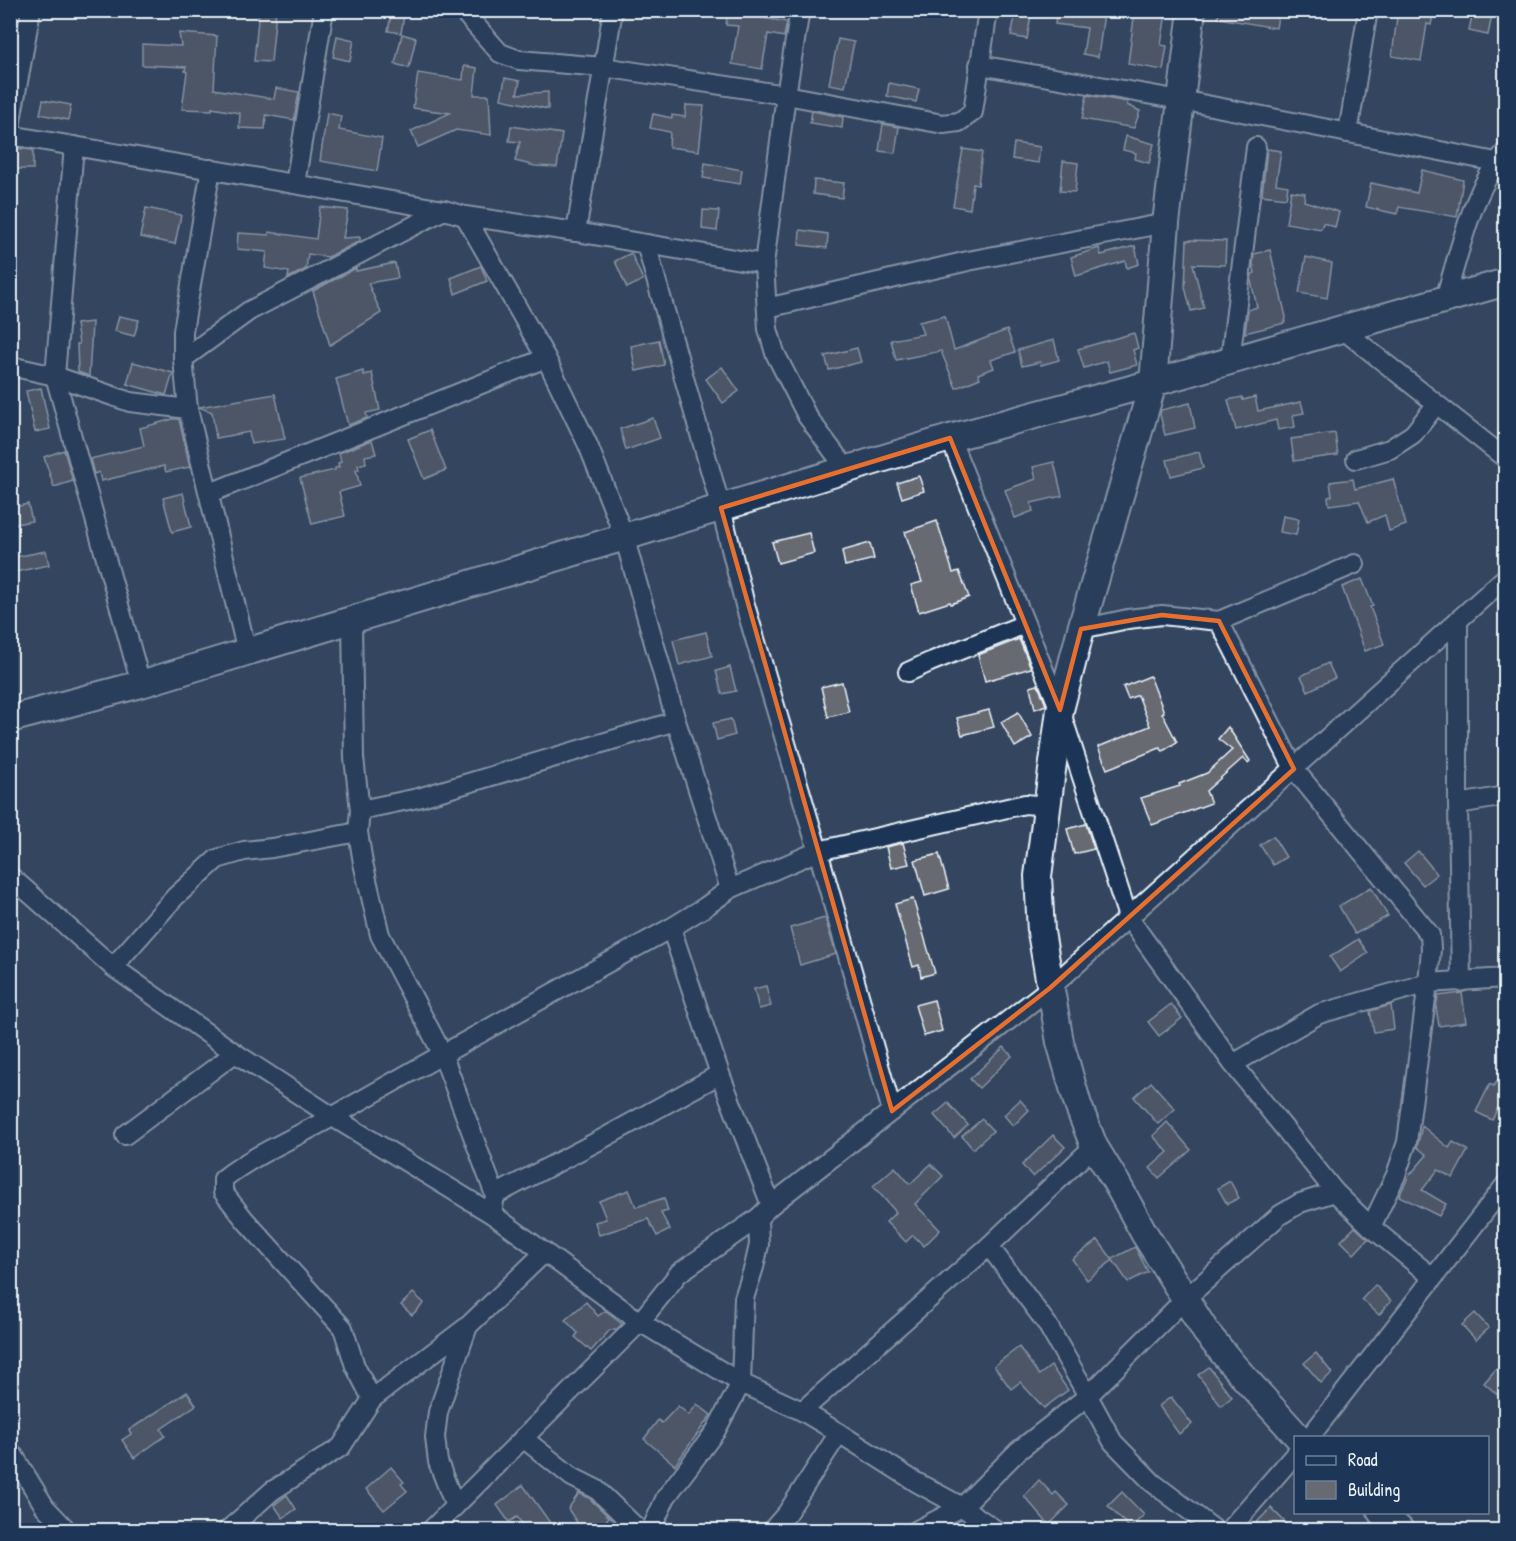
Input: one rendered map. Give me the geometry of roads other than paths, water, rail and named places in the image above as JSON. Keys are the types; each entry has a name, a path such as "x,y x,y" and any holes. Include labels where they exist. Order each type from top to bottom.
{"street":[{"path":"10,126 31,10"},
{"path":"295,184 324,10"},
{"path":"462,10 500,53 519,60 603,67 786,95 943,124 959,122 974,112 988,10"},
{"path":"576,232 613,10"},
{"path":"800,10 786,95 764,264 768,329 775,353 807,416 847,470"},
{"path":"1192,10 1166,223 1153,383 1081,628 1060,710 1038,876 1041,932 1060,1042 1078,1105 1094,1146 1206,1332 1298,1436"},
{"path":"1348,133 1368,10"},
{"path":"980,65 1181,100 1348,133 1501,156 1478,195 1445,298"},
{"path":"10,135 444,210 465,216 764,264"},
{"path":"74,146 55,376 141,684"},
{"path":"1230,362 1256,147"},
{"path":"211,169 183,331 183,359 188,409 247,652"},
{"path":"183,359 249,311 444,210"},
{"path":"465,216 546,358 588,445 624,536 675,721 730,889"},
{"path":"766,308 968,261 1166,223"},
{"path":"646,244 721,508 745,605 818,851 891,1111"},
{"path":"10,719 141,684 950,438 1230,362 1506,282"},
{"path":"1342,329 1506,459"},
{"path":"210,493 546,358"},
{"path":"10,366 55,376 130,402 188,409"},
{"path":"1356,459 1390,449 1413,434 1436,405"},
{"path":"950,438 1060,710 1128,917 1233,1064 1335,1192 1371,1227 1432,1278"},
{"path":"1081,628 1162,615 1219,621 1355,564"},
{"path":"434,1529 640,1322 679,1273 758,1218 771,1204 1050,988 1506,577"},
{"path":"352,620 354,758 360,810 358,832 363,863 380,935 442,1053 495,1195 492,1214"},
{"path":"1458,620 1461,982"},
{"path":"1219,621 1294,769 1430,935 1428,983 1407,1142 1396,1174 1371,1227"},
{"path":"908,672 1025,624"},
{"path":"360,810 418,798 675,721"},
{"path":"1458,804 1506,796"},
{"path":"372,1399 355,1366 343,1328 245,1221 223,1192 223,1179 237,1168 333,1117 442,1053 671,928 730,889 818,851 1025,804 1047,806"},
{"path":"113,967 175,897 217,859 358,832"},
{"path":"11,874 113,967 235,1053 333,1117 492,1214 640,1322 741,1383 802,1411 916,1482 962,1507 996,1530"},
{"path":"671,928 720,1074 771,1204"},
{"path":"1233,1064 1319,1014 1428,983 1506,978"},
{"path":"125,1135 235,1053"},
{"path":"495,1195 720,1074"},
{"path":"802,1411 989,1246 1094,1146"},
{"path":"916,1530 962,1507 1018,1451 1088,1396 1185,1299 1280,1215 1300,1203 1335,1192"},
{"path":"1310,1436 1432,1278 1503,1193"},
{"path":"651,1530 666,1497 716,1432 741,1383 744,1298 759,1245 758,1218"},
{"path":"989,1246 1047,1324 1113,1442 1153,1484 1215,1530"},
{"path":"228,1530 272,1491 341,1448 372,1399 468,1326 545,1252"},
{"path":"455,1506 438,1462 435,1437 438,1412 468,1326"},
{"path":"772,1530 787,1513 839,1433"},
{"path":"523,1438 572,1477 596,1489 639,1530"},
{"path":"10,1455 14,1456 45,1507 67,1530"},
{"path":"1229,1530 1294,1455"},
{"path":"1383,1514 1400,1530"}]}
